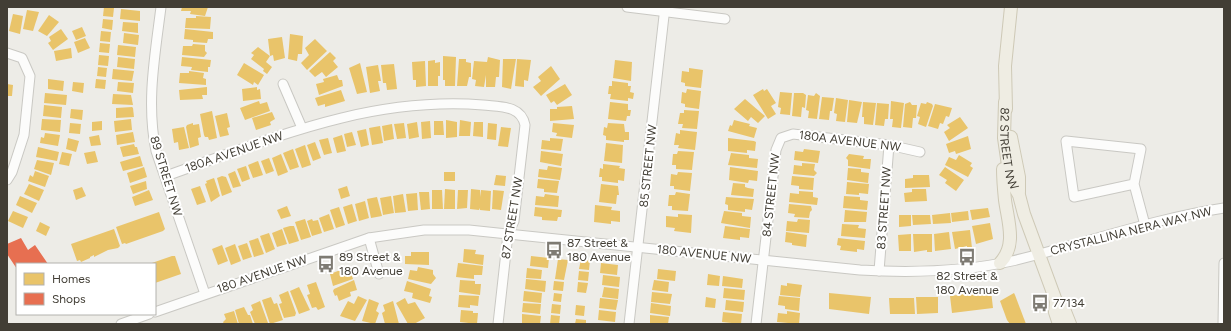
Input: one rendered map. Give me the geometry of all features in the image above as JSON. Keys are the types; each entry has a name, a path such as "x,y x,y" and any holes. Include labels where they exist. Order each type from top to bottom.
{"main road":[{"name":"82 STREET NW","path":"1011,7 1005,66 1004,138 1010,179 1018,195 1056,301 1064,309 1070,324"},
{"name":"82 STREET NW","path":"1005,102 1018,177 1018,195"},
{"path":"1000,263 1007,256 1011,237 1003,183 1004,138"},
{"name":"82 STREET NW","path":"1056,301 1054,312 1059,324"}],"street":[{"name":"89 STREET NW","path":"161,7 150,101 151,120 156,151 166,176 205,294"},
{"path":"627,7 665,9 724,18"},
{"name":"85 STREET NW","path":"629,324 665,9"},
{"path":"7,53 22,58 30,76 24,135 12,172 7,180"},
{"path":"283,84 302,128"},
{"name":"180A AVENUE NW","path":"166,176 302,128 344,116 416,106 477,105 509,108 520,113"},
{"name":"87 STREET NW","path":"498,324 508,234 514,221 525,125 520,113"},
{"name":"180A AVENUE NW","path":"781,138 793,134 889,145 920,152"},
{"name":"84 STREET NW","path":"756,324 776,150 781,138"},
{"path":"1134,184 1074,197 1066,141 1141,149 1134,184 1145,225"},
{"name":"83 STREET NW","path":"879,271 889,145"},
{"name":"CRYSTALLINA NERA WAY NW","path":"1038,254 1172,218 1224,208"},
{"name":"180 AVENUE NW","path":"156,312 370,238 424,230 469,230 879,271 947,270 1000,263 1038,254"},
{"path":"370,238 379,274"},
{"path":"1223,324 1224,263"},
{"path":"123,323 147,315"}],"building: Homes":[{"path":"104,7 114,8 113,17 103,16"},
{"path":"182,7 208,7 205,16 190,14 191,11 181,11"},
{"path":"121,9 140,11 140,21 120,19"},
{"path":"27,10 39,12 33,31 23,29"},
{"path":"13,14 23,16 20,34 9,31"},
{"path":"49,15 59,22 47,36 38,31"},
{"path":"196,16 211,17 210,29 185,28 186,18 196,18"},
{"path":"103,19 113,20 112,30 102,28"},
{"path":"123,22 138,23 138,33 122,31"},
{"path":"82,27 86,36 76,40 72,31"},
{"path":"61,29 68,39 53,50 48,43 51,41 49,37"},
{"path":"185,29 213,32 213,39 208,39 207,43 193,42 193,40 184,39"},
{"path":"101,31 111,32 110,42 100,41"},
{"path":"124,33 139,35 138,45 123,43"},
{"path":"290,34 303,36 302,54 298,54 297,61 288,59"},
{"path":"282,37 285,58 274,61 273,55 270,56 268,39"},
{"path":"85,38 90,48 78,53 74,42"},
{"path":"315,39 327,51 307,70 301,63 309,55 305,48"},
{"path":"100,43 110,44 109,53 99,52"},
{"path":"193,44 205,45 205,51 207,53 204,57 182,55 183,46 192,46"},
{"path":"118,45 136,47 135,57 117,55"},
{"path":"258,47 270,56 266,62 272,67 267,74 263,71 264,69 251,59 254,55 251,53"},
{"path":"71,48 72,58 56,61 54,51"},
{"path":"330,52 336,58 333,61 338,67 326,77 322,72 315,77 309,71"},
{"path":"99,55 109,56 108,66 98,65"},
{"path":"443,56 456,57 455,86 445,86 445,80 443,80"},
{"path":"118,57 135,59 134,69 117,67"},
{"path":"182,57 211,60 210,67 208,67 208,72 191,70 192,67 181,66"},
{"path":"488,57 500,60 499,77 496,77 495,87 486,87 486,75 484,87 475,86 476,80 472,79 474,61 487,62"},
{"path":"459,59 466,59 466,62 471,63 471,77 469,77 467,86 457,86"},
{"path":"503,59 516,59 511,89 502,87"},
{"path":"517,59 531,60 528,81 524,80 524,87 515,86"},
{"path":"435,60 435,63 440,62 438,86 428,86 428,61"},
{"path":"615,60 632,62 631,81 613,78"},
{"path":"425,61 426,86 416,87 416,80 413,80 412,62"},
{"path":"244,63 264,75 258,85 254,82 253,85 237,75"},
{"path":"360,63 367,92 357,94 349,68"},
{"path":"394,64 397,89 387,90 386,83 383,83 381,65"},
{"path":"378,65 381,81 378,81 380,91 370,93 366,67"},
{"path":"551,66 560,79 541,96 533,87 541,81 538,77"},
{"path":"98,67 107,68 106,77 97,76"},
{"path":"689,68 703,70 701,88 685,86 685,83 681,82 682,71 689,72"},
{"path":"113,69 134,71 132,81 112,79"},
{"path":"189,71 204,73 203,78 206,79 206,85 179,83 180,73 189,73"},
{"path":"337,75 339,80 342,80 343,86 319,95 316,84 324,82 323,79"},
{"path":"48,79 64,81 63,91 48,89"},
{"path":"96,79 106,80 105,89 95,88"},
{"path":"612,81 628,83 628,86 631,86 630,92 634,93 633,99 628,98 628,101 610,99 611,94 608,94 609,86 612,86"},
{"path":"73,82 84,83 83,93 72,91"},
{"path":"118,82 134,83 133,93 117,91"},
{"path":"7,84 13,85 12,96 7,96"},
{"path":"565,84 572,95 557,105 554,101 551,103 546,95"},
{"path":"207,87 207,95 202,95 203,99 180,100 179,90"},
{"path":"257,87 257,90 260,89 261,99 243,101 242,89"},
{"path":"687,89 701,91 699,109 685,107 685,104 681,103 682,92 686,93"},
{"path":"763,89 764,91 767,89 776,103 771,106 776,114 768,119 753,95"},
{"path":"341,90 345,101 325,107 325,104 318,106 315,98"},
{"path":"780,92 792,93 790,115 780,114 781,108 778,107"},
{"path":"45,93 67,95 66,105 44,103"},
{"path":"794,93 803,93 806,95 805,108 802,107 801,117 792,116"},
{"path":"816,93 820,96 817,119 808,118 809,111 806,110 808,95 814,96"},
{"path":"113,94 131,95 133,105 112,104"},
{"path":"822,97 834,98 829,120 819,119"},
{"path":"836,98 848,100 845,122 836,121 837,114 834,113"},
{"path":"745,99 765,116 758,123 751,117 748,121 734,109"},
{"path":"849,100 862,102 857,123 847,122"},
{"path":"259,101 260,104 267,102 270,111 245,120 240,108"},
{"path":"891,101 904,103 901,128 892,127 893,119 890,119"},
{"path":"610,102 628,104 628,110 631,110 630,116 627,116 626,121 608,119"},
{"path":"863,102 876,103 873,125 864,124 864,117 862,117"},
{"path":"910,102 912,105 917,105 916,118 913,118 912,128 903,127 905,104"},
{"path":"927,102 933,106 926,127 918,124 920,117 917,116 921,103 926,104"},
{"path":"877,103 889,104 888,119 885,119 884,126 875,125"},
{"path":"935,104 952,108 949,117 946,116 943,124 940,123 938,129 928,126"},
{"path":"44,105 62,107 61,118 43,116"},
{"path":"572,106 574,119 550,121 550,109"},
{"path":"132,107 134,117 116,118 116,108"},
{"path":"71,109 83,110 82,120 70,118"},
{"path":"684,110 699,111 697,129 682,128 683,124 678,124 680,113 684,113"},
{"path":"212,111 217,138 209,140 208,137 205,137 204,135 200,114"},
{"path":"272,112 275,119 270,122 271,125 256,130 252,118"},
{"path":"227,113 230,127 227,128 229,135 220,137 215,116"},
{"path":"960,117 968,128 949,141 944,132 950,128 947,125"},
{"path":"42,119 61,120 60,132 41,130"},
{"path":"131,119 132,130 115,132 114,121"},
{"path":"446,120 457,122 457,137 446,138"},
{"path":"460,120 471,122 470,136 459,136"},
{"path":"734,120 750,124 749,126 757,128 754,138 728,131"},
{"path":"102,121 102,130 92,131 92,122"},
{"path":"430,121 431,138 422,139 421,122"},
{"path":"434,121 443,121 444,135 434,135"},
{"path":"417,122 419,137 409,139 407,124"},
{"path":"474,122 483,122 483,137 473,136"},
{"path":"70,123 81,124 80,134 69,133"},
{"path":"193,123 193,125 199,124 201,137 198,138 199,145 190,148 186,127 187,125"},
{"path":"404,123 406,138 397,139 394,124"},
{"path":"488,123 497,124 496,140 487,139"},
{"path":"553,123 574,125 572,138 556,136 557,133 552,132"},
{"path":"608,123 624,124 625,132 629,132 629,140 624,140 624,142 606,140 606,136 603,135 604,127 607,128"},
{"path":"392,124 394,139 384,141 382,126"},
{"path":"380,126 383,143 372,145 369,128"},
{"path":"184,127 189,148 179,150 178,142 174,143 172,129"},
{"path":"501,127 511,128 508,147 498,146"},
{"path":"366,129 369,145 361,147 357,131"},
{"path":"680,130 697,132 695,150 678,148 679,145 674,145 676,133 680,134"},
{"path":"133,132 135,142 117,145 116,135"},
{"path":"352,132 356,145 347,147 344,134"},
{"path":"45,133 60,135 58,146 40,143 41,137 44,138"},
{"path":"99,135 101,145 91,146 89,137"},
{"path":"342,135 346,151 337,153 333,138"},
{"path":"968,136 971,149 956,154 955,151 949,153 946,144"},
{"path":"68,138 79,141 76,152 66,149"},
{"path":"328,138 332,153 324,155 319,140"},
{"path":"550,138 563,139 561,151 541,149 542,140 550,141"},
{"path":"728,138 754,141 756,142 755,151 747,150 747,153 728,151"},
{"path":"315,142 321,158 313,161 307,145"},
{"path":"606,143 623,145 622,163 604,161"},
{"path":"134,144 135,147 137,147 139,154 123,157 120,147"},
{"path":"305,145 311,165 302,168 295,149"},
{"path":"38,147 59,152 57,161 36,157"},
{"path":"293,149 299,167 290,170 283,153"},
{"path":"804,149 820,151 818,163 794,160 795,151 803,152"},
{"path":"95,151 98,162 87,164 84,153"},
{"path":"541,151 563,154 561,166 540,162"},
{"path":"678,151 694,152 692,170 676,169 676,165 672,165 673,154 677,154"},
{"path":"62,152 72,154 69,166 59,164"},
{"path":"731,153 749,155 749,158 758,159 757,168 728,165"},
{"path":"281,154 288,172 278,176 272,158"},
{"path":"849,154 864,156 863,159 871,159 870,169 848,166 848,160 846,158"},
{"path":"959,155 972,163 970,166 973,168 968,177 945,165 949,157 956,160"},
{"path":"140,156 143,166 123,171 120,162"},
{"path":"269,158 274,171 266,174 261,161"},
{"path":"37,160 54,163 51,175 34,169"},
{"path":"258,161 263,175 253,178 248,165"},
{"path":"802,163 815,164 814,170 817,173 814,176 793,174 794,165 802,166"},
{"path":"603,164 620,166 619,168 625,169 624,181 618,180 618,183 602,181 602,177 599,177 600,168 603,169"},
{"path":"246,166 250,179 242,182 237,169"},
{"path":"548,166 562,168 560,180 538,177 539,169 547,170"},
{"path":"144,167 147,177 130,183 127,173"},
{"path":"730,167 758,171 757,181 749,180 748,183 729,180"},
{"path":"945,167 964,180 956,191 945,183 947,180 939,175"},
{"path":"848,168 861,169 861,172 869,173 868,183 847,180"},
{"path":"35,171 49,176 45,187 28,181 30,175 33,177"},
{"path":"235,171 241,186 233,188 228,174"},
{"path":"444,172 455,172 455,181 444,181"},
{"path":"678,172 692,173 690,191 674,189 674,186 670,186 671,174 677,175"},
{"path":"496,175 506,176 505,186 494,185"},
{"path":"913,175 929,175 930,187 905,188 905,179 913,178"},
{"path":"222,176 226,177 232,192 222,196 217,178"},
{"path":"792,176 814,178 813,190 799,189 799,186 791,185"},
{"path":"214,178 220,196 211,202 205,184 207,183 206,181"},
{"path":"538,179 559,181 557,193 544,192 544,189 537,188"},
{"path":"146,181 147,189 133,194 130,186"},
{"path":"847,182 869,184 868,194 846,194"},
{"path":"733,183 745,184 745,187 754,189 753,197 731,195"},
{"path":"29,184 44,190 39,201 24,194"},
{"path":"601,184 618,186 619,195 617,195 616,204 599,202"},
{"path":"200,186 206,202 197,205 191,189"},
{"path":"347,186 350,196 341,199 338,189"},
{"path":"82,187 86,196 76,200 73,190"},
{"path":"445,189 455,190 455,209 444,209"},
{"path":"471,189 480,190 480,197 481,190 491,191 490,211 480,210 479,208 479,210 470,209"},
{"path":"912,189 926,189 927,201 905,202 904,193 912,192"},
{"path":"149,190 153,200 135,206 132,197"},
{"path":"432,190 442,190 443,209 432,209"},
{"path":"458,190 468,190 467,208 457,209"},
{"path":"493,190 504,191 501,210 492,209"},
{"path":"799,191 813,192 813,197 818,198 817,205 789,202 790,193 799,194"},
{"path":"419,192 429,192 430,209 421,210"},
{"path":"676,192 690,194 688,211 672,210 672,206 668,206 669,195 675,195"},
{"path":"417,193 418,210 408,211 406,194"},
{"path":"403,194 406,212 395,213 393,196"},
{"path":"545,194 559,196 558,207 535,205 536,196 544,197"},
{"path":"20,196 37,203 32,213 16,205"},
{"path":"391,196 394,213 383,215 380,198"},
{"path":"844,196 860,197 860,200 868,201 867,210 843,208"},
{"path":"377,197 382,216 371,218 367,199"},
{"path":"726,197 754,199 752,210 745,209 745,212 728,210 728,205 725,204"},
{"path":"365,201 369,218 359,221 355,204"},
{"path":"352,204 357,221 348,224 343,207"},
{"path":"789,204 811,206 812,210 809,218 794,217 795,214 788,213"},
{"path":"595,205 612,207 611,210 620,211 620,222 611,221 611,224 594,222"},
{"path":"287,206 291,216 281,219 277,210"},
{"path":"339,207 345,225 336,228 330,210"},
{"path":"535,207 562,210 561,217 558,217 557,221 542,220 542,217 534,216"},
{"path":"988,208 990,217 972,220 970,210"},
{"path":"845,210 867,212 866,222 844,222"},
{"path":"13,211 28,217 23,228 8,221"},
{"path":"724,211 742,213 742,216 751,217 750,228 721,223"},
{"path":"968,211 969,220 952,222 951,213"},
{"path":"159,212 165,229 163,231 126,244 122,244 116,227"},
{"path":"950,213 951,223 933,224 932,215"},
{"path":"329,214 334,229 324,232 319,218"},
{"path":"678,214 692,215 691,233 674,231 675,228 666,227 666,216 678,217"},
{"path":"899,215 911,215 911,226 899,227"},
{"path":"912,215 930,215 931,224 913,225"},
{"path":"305,219 311,237 301,240 295,222"},
{"path":"312,219 313,221 318,220 322,233 312,236 307,221"},
{"path":"798,219 810,220 809,233 786,231 787,221 797,222"},
{"path":"40,222 50,227 46,236 36,231"},
{"path":"990,223 993,239 976,244 972,226"},
{"path":"842,224 859,225 858,228 866,229 865,238 841,236"},
{"path":"294,226 299,241 289,244 283,228"},
{"path":"725,226 750,229 749,238 740,237 740,240 723,238"},
{"path":"114,229 120,246 118,248 108,250 94,257 94,255 81,262 80,260 77,261 71,244"},
{"path":"282,229 287,244 277,247 272,233"},
{"path":"970,230 972,248 967,248 967,246 955,249 952,232"},
{"path":"786,232 807,235 806,247 792,245 792,243 785,242"},
{"path":"949,232 951,249 935,251 934,234"},
{"path":"269,233 275,249 266,253 260,236"},
{"path":"911,234 911,251 899,251 898,235"},
{"path":"913,234 932,234 932,252 927,252 927,250 914,252"},
{"path":"258,238 264,254 254,257 249,241"},
{"path":"838,238 865,241 864,250 857,249 857,252 840,250 841,246 837,245"},
{"path":"247,243 252,257 243,260 238,246"},
{"path":"235,244 241,261 231,265 225,248"},
{"path":"222,245 228,261 218,265 212,249"},
{"path":"464,249 476,250 475,254 484,255 483,265 463,262"},
{"path":"411,252 429,252 429,265 405,264 405,256 411,256"},
{"path":"175,256 181,274 156,283 156,263 152,263"},
{"path":"531,256 549,258 548,268 530,266"},
{"path":"558,259 568,260 564,280 555,279"},
{"path":"581,259 590,260 589,270 579,269"},
{"path":"458,263 483,266 482,275 474,275 474,279 456,277"},
{"path":"601,263 618,265 617,275 600,273"},
{"path":"418,267 433,270 433,274 436,278 431,284 408,279 410,270 417,271"},
{"path":"527,268 542,270 541,279 526,278"},
{"path":"343,269 345,272 350,270 353,279 333,286 330,274"},
{"path":"658,269 676,271 675,281 657,279"},
{"path":"579,271 589,272 588,281 578,280"},
{"path":"708,274 720,276 719,286 707,285"},
{"path":"603,275 620,277 619,287 602,285"},
{"path":"723,276 743,279 742,288 722,286"},
{"path":"526,279 546,281 545,292 525,289"},
{"path":"354,280 357,290 350,292 351,296 339,301 337,295 335,296 333,291 334,289"},
{"path":"460,280 475,281 475,284 481,284 480,295 459,292"},
{"path":"654,280 669,282 668,292 652,290"},
{"path":"407,281 431,289 429,296 432,297 430,303 412,298 413,293 404,291"},
{"path":"554,281 564,282 563,291 553,290"},
{"path":"316,282 325,307 318,310 316,307 312,308 307,295 310,294 307,285"},
{"path":"578,282 588,283 586,293 577,292"},
{"path":"787,283 802,285 800,297 780,295 781,285 787,286"},
{"path":"299,287 310,310 299,314 290,291"},
{"path":"604,287 619,289 618,299 602,297"},
{"path":"724,288 745,290 744,300 723,298"},
{"path":"288,291 296,313 295,316 284,318 279,304 282,303 279,295"},
{"path":"524,291 542,293 541,303 523,301"},
{"path":"991,291 993,308 952,313 950,296"},
{"path":"652,292 672,294 670,304 651,302"},
{"path":"554,293 562,294 561,302 553,301"},
{"path":"829,293 871,297 869,314 829,309"},
{"path":"1014,293 1026,324 1010,324 1007,320 1000,301"},
{"path":"459,295 479,296 478,306 470,305 470,308 458,307"},
{"path":"358,296 367,300 355,321 340,316 348,301 354,304"},
{"path":"779,296 800,298 799,311 785,309 785,306 778,305"},
{"path":"271,297 274,304 277,303 283,320 270,324 262,300"},
{"path":"706,297 716,299 715,308 705,307"},
{"path":"916,297 938,297 938,313 917,314"},
{"path":"405,298 408,304 415,302 425,318 414,324 408,324 396,303"},
{"path":"600,298 618,300 616,310 599,308"},
{"path":"889,298 914,298 915,314 890,314"},
{"path":"369,299 379,303 376,311 379,313 375,324 362,321"},
{"path":"726,300 744,302 743,312 725,310"},
{"path":"260,301 268,323 255,324 250,312 253,310 251,305"},
{"path":"393,301 399,324 385,324 382,313 385,311 383,305"},
{"path":"523,303 541,304 540,314 522,312"},
{"path":"651,303 671,306 670,316 650,313"},
{"path":"552,304 561,305 560,314 551,313"},
{"path":"576,305 585,306 584,316 575,315"},
{"path":"244,307 248,315 250,315 253,324 239,324 235,310"},
{"path":"461,310 478,313 477,324 460,322"},
{"path":"599,310 616,312 615,322 598,320"},
{"path":"234,311 238,324 224,324 223,322 226,319 224,314"},
{"path":"787,311 800,313 799,324 777,322 778,313 787,314"},
{"path":"723,312 742,314 741,324 722,322"},
{"path":"522,314 541,316 540,324 522,324"},
{"path":"551,315 560,316 559,324 550,324"},
{"path":"650,315 669,317 668,324 650,324"},
{"path":"576,319 586,320 586,324 575,324"}],"building: Shops":[{"path":"21,238 28,250 35,245 47,263 16,263 16,268 7,254 7,244"}],"place":[{"name":"87 Street & 180 Avenue","path":"554,250"},
{"name":"82 Street & 180 Avenue","path":"967,257"},
{"name":"89 Street & 180 Avenue","path":"326,264"},
{"name":"77134","path":"1040,303"}]}
